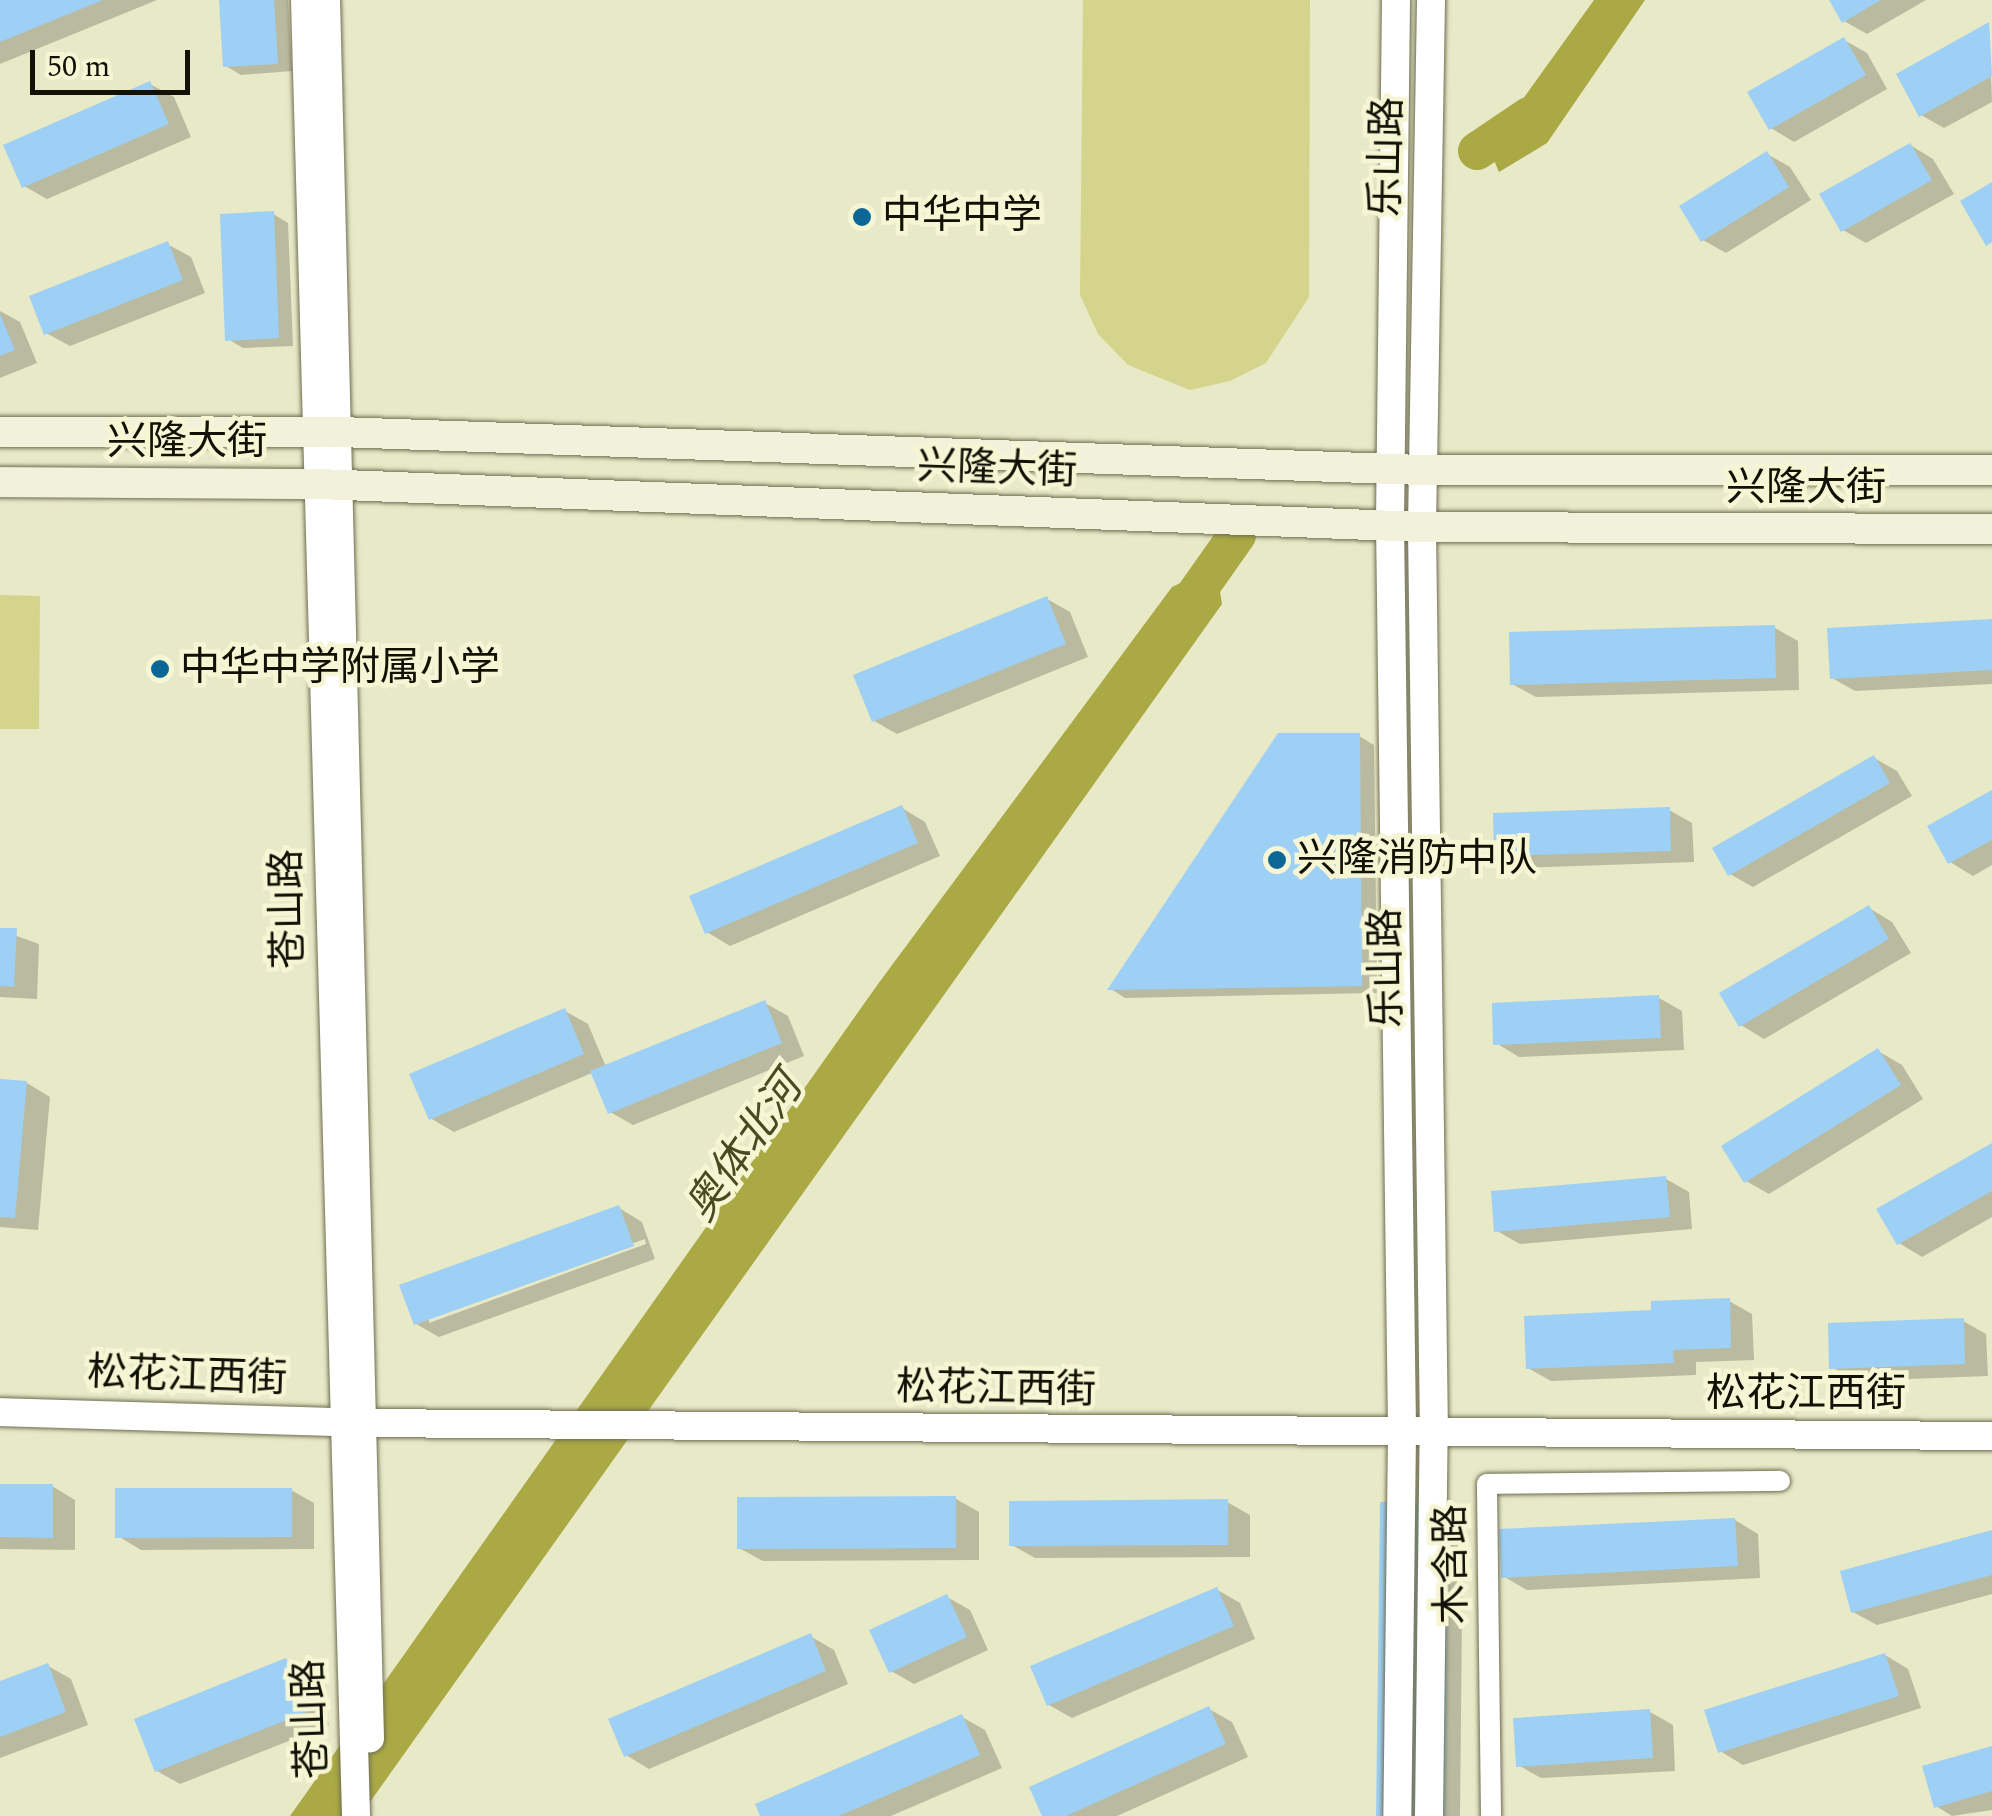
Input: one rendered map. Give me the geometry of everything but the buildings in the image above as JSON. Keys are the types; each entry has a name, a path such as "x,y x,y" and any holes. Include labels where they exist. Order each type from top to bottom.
{"main road":[{"name":"兴隆大街","path":"0,432 327,432 1408,468 1992,470"},
{"name":"兴隆大街","path":"0,482 328,484 1422,527 1992,530"}],"street":[{"name":"苍山路","path":"304,0 327,432"},
{"name":"苍山路","path":"326,0 328,484 366,1813"},
{"name":"乐山路","path":"1396,0 1408,468 1422,527 1434,1434 1428,1816"},
{"name":"乐山路","path":"1397,1816 1402,1434 1390,524 1408,468 1431,0"},
{"name":"松花江西街","path":"0,1412 352,1422 1402,1434 1992,1436"},
{"name":"木含路","path":"1491,1816 1487,1484 1780,1481"}],"shaded area":[{"path":"1083,0 1310,0 1309,297 1266,363 1230,381 1190,390 1128,365 1098,334 1080,295"},
{"path":"1594,0 1645,0 1547,143 1499,172 1488,146 1497,122 1520,103"},
{"path":"1216,566 1222,604 360,1816 290,1816 878,984 1172,587"},
{"path":"0,595 40,596 39,729 0,729"}],"waterway":[{"name":"奥体北河","path":"1477,151 1529,116"},
{"name":"奥体北河","path":"1187,606 1237,535"}],"place":[{"name":"中华中学","path":"862,217"},
{"name":"中华中学附属小学","path":"160,669"},
{"name":"兴隆消防中队","path":"1277,860"}]}
